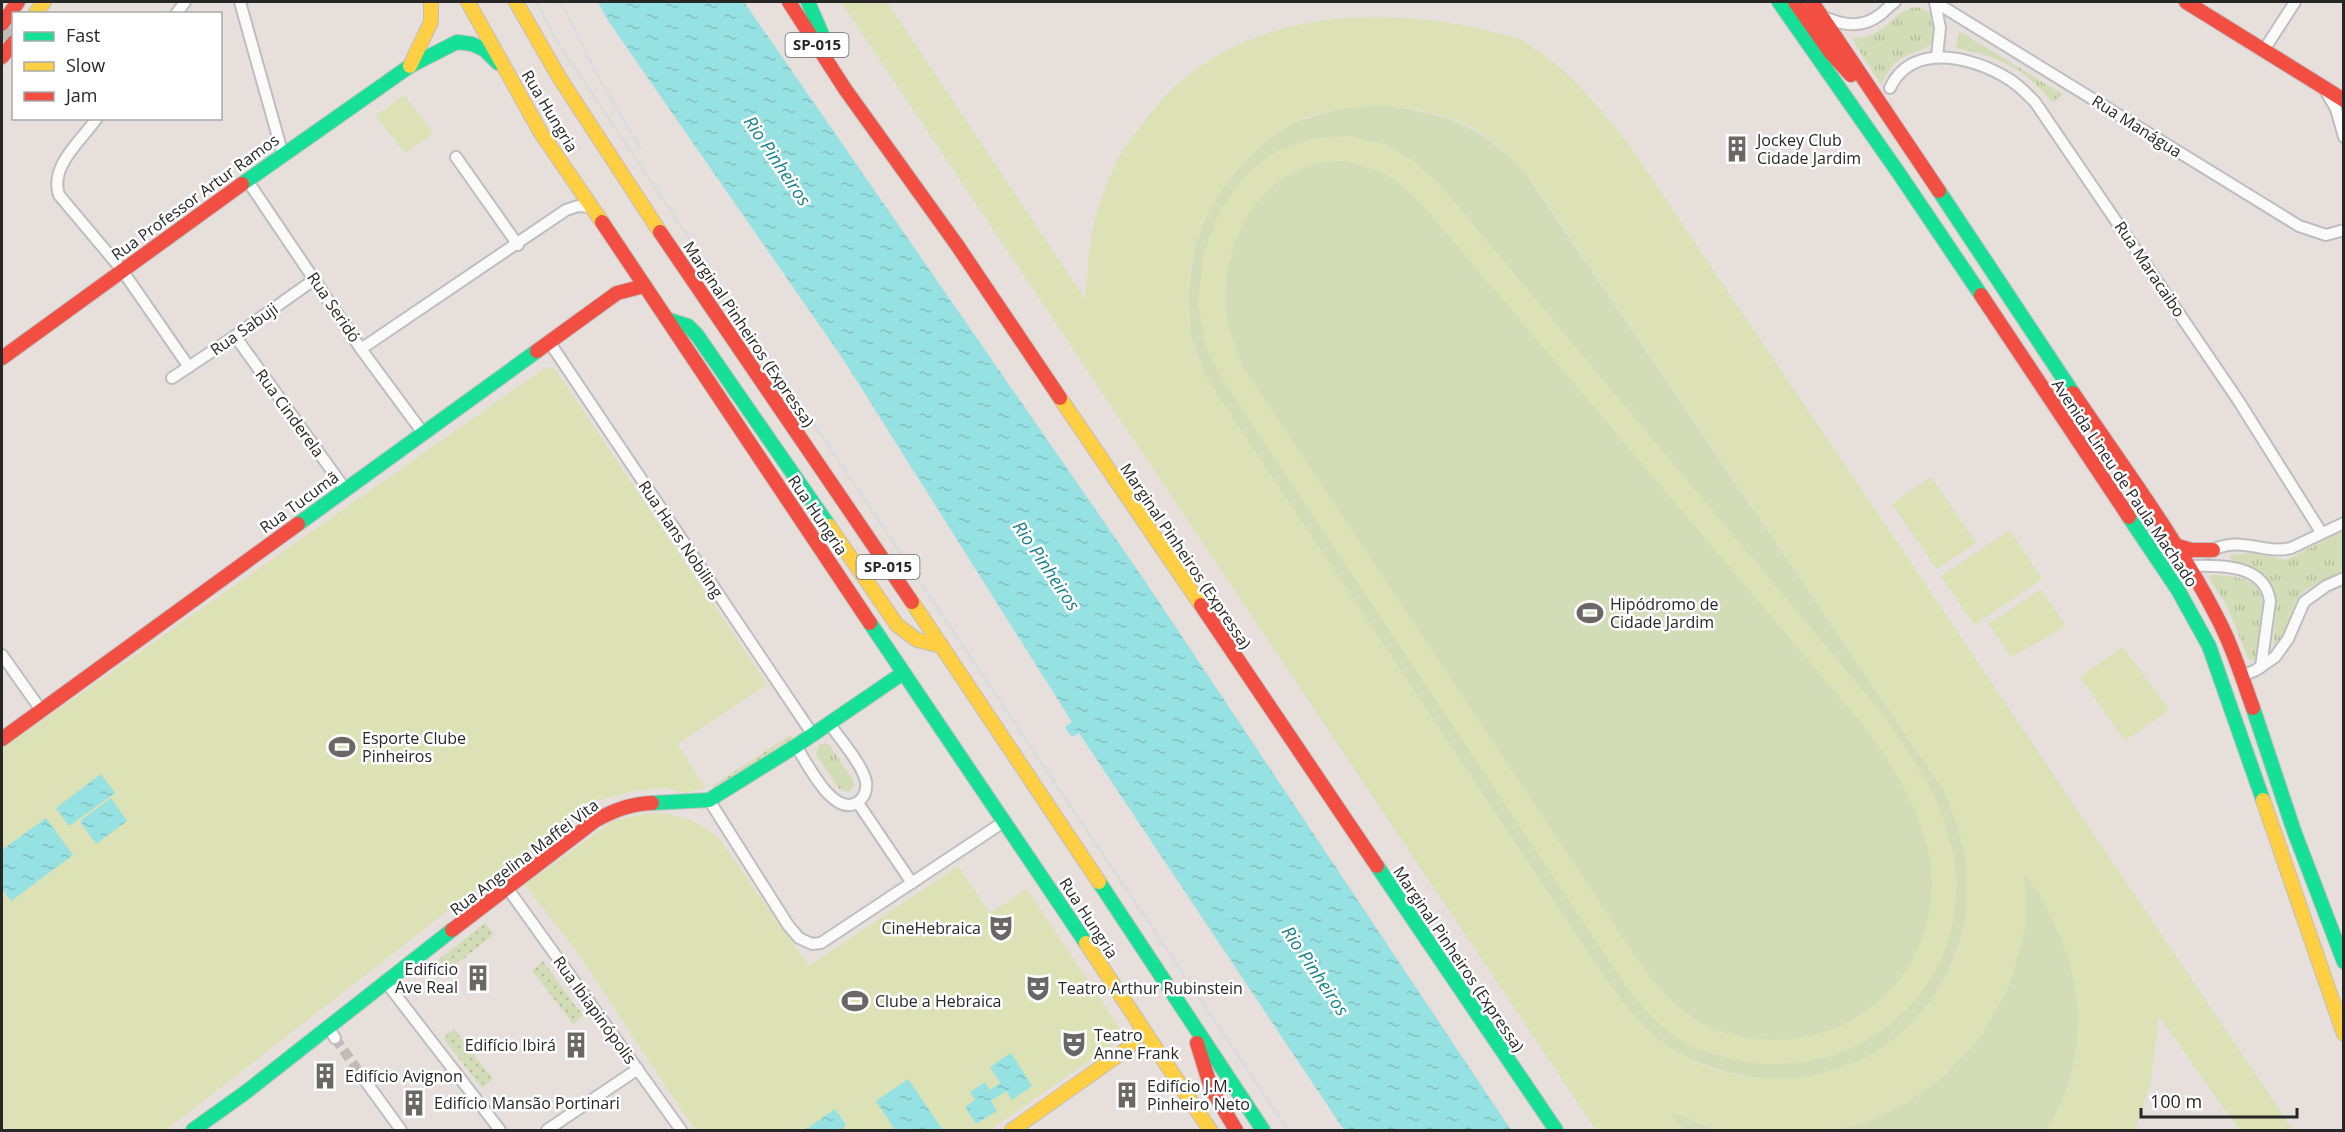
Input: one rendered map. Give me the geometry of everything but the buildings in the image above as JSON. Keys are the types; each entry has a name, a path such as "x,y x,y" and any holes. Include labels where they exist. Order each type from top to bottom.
{"main road":[{"name":"Rua Professor Artur Ramos","path":"410,66 431,22 431,2"},
{"name":"Rua Hungria","path":"468,2 541,133 669,320 903,673 1005,821 1210,1131"},
{"name":"Marginal Pinheiros (Expressa)","path":"516,2 559,77 630,188 942,646 1263,1131"},
{"name":"Marginal Pinheiros (Expressa)","path":"789,2 844,88 957,245 1556,1131"},
{"path":"808,2 844,88"},
{"name":"Avenida Lineu de Paula Machado","path":"1779,2 2178,590 2209,646 2343,1034"},
{"path":"1795,2 1830,52 1900,131"},
{"name":"Avenida Lineu de Paula Machado","path":"1812,2 2189,566 2219,620 2241,673 2294,831 2342,959"},
{"path":"2186,2 2343,100"},
{"name":"Rua Professor Artur Ramos","path":"2,358 246,180 410,66 449,44 465,42 485,50 507,71"},
{"path":"2,57 12,44"},
{"path":"1830,52 1855,112"},
{"path":"617,293 625,279 629,264"},
{"name":"Rua Tucumã","path":"2,739 617,293 644,286"},
{"path":"669,320 688,326 697,335 897,625 907,636 942,646"},
{"path":"2174,545 2213,550"},
{"path":"2178,590 2182,574 2189,566"},
{"path":"2209,646 2227,666 2241,673"},
{"name":"Rua Angelina Maffei Vita","path":"193,1131 331,1033 386,981 596,820 616,809 650,801 678,803 710,800 813,735 903,673"},
{"path":"2307,933 2320,957 2330,960 2342,959"},
{"path":"2326,986 2342,983"},
{"path":"1191,1023 1207,1078 1236,1131"},
{"path":"1012,1131 1127,1049 1142,1029"},
{"path":"1127,1049 1154,1046"}],"street":[{"path":"240,2 283,155"},
{"path":"1823,17 1842,25 1856,25 1880,15 1893,2"},
{"path":"1890,88 1900,70 1912,63 1936,57 1940,28 1935,2"},
{"name":"Rua Manágua","path":"1935,2 2299,226 2326,235 2343,230"},
{"path":"2264,50 2295,2"},
{"name":"Rua Maracaibo","path":"1936,57 1987,67 2019,85 2035,102 2238,400 2321,532"},
{"path":"2324,87 2336,109 2343,137"},
{"path":"96,120 63,163 56,177 59,195 123,270 189,367"},
{"path":"456,157 518,245"},
{"name":"Rua Seridó","path":"246,180 361,349 423,433"},
{"path":"361,349 572,207 590,207"},
{"name":"Rua Sabuji","path":"172,378 315,279"},
{"name":"Rua Cinderela","path":"235,336 345,489"},
{"name":"Rua Hans Nobiling","path":"550,343 813,735"},
{"path":"2189,566 2224,545 2237,543 2282,550 2291,548 2342,522"},
{"path":"2189,566 2232,567 2252,574 2262,582 2270,601 2261,667"},
{"path":"2241,673 2247,674 2275,657 2282,648 2304,602 2326,586 2343,578"},
{"path":"2,655 41,710"},
{"path":"796,746 835,802 842,805 858,803 865,795 866,781 829,723"},
{"path":"710,800 788,925 807,943 821,942 1005,821"},
{"path":"858,803 912,883"},
{"name":"Rua Ibiapinópolis","path":"508,889 681,1131"},
{"path":"386,981 500,1131"},
{"path":"547,1131 638,1069"},
{"path":"364,1079 401,1131"}],"green space":[{"path":"841,2 887,2 1085,299 1094,223 1104,190 1118,159 1144,122 1179,83 1220,54 1266,34 1315,22 1367,17 1418,19 1470,27 1519,39 1536,49 1579,86 1629,145 2293,1130 2239,1130 2159,1016 2151,1081 2135,1130 2047,1130 2064,1099 2074,1066 2078,1033 2076,999 2070,966 2059,934 2044,902 2025,873 2025,928 2010,984 1980,1037 1945,1075 1903,1105 1862,1124 1832,1130 1720,1130 1670,1112 1683,1130 1596,1130","holes":["1385,105 1421,111 1468,125 1500,147 1531,179 1945,793 1957,826 1967,873 1966,906 1959,948 1942,984 1917,1017 1887,1044 1853,1063 1815,1075 1776,1079 1737,1075 1698,1063 1662,1042 1643,1025 1595,963 1208,380 1191,337 1188,285 1198,238 1219,194 1257,150 1284,128 1317,114 1339,109"]},
{"path":"1918,7 1931,15 1935,38 1926,48 1898,60 1888,71 1881,85 1852,39 1874,34 1901,13"},
{"path":"1959,31 2062,94 2053,103 2032,81 2010,66 1985,55 1956,48"},
{"path":"404,95 433,133 405,153 376,116"},
{"path":"1385,105 1429,114 1464,125 1494,144 1527,175 1945,793 1957,824 1966,858 1968,880 1963,928 1949,971 1925,1008 1894,1039 1858,1062 1816,1075 1771,1079 1724,1071 1677,1051 1662,1042 1643,1025 1595,963 1206,377 1191,337 1188,295 1194,250 1209,208 1233,173 1265,142 1293,123 1341,108"},
{"path":"1349,136 1384,144 1415,162 1442,187 1881,712 1919,768 1939,809 1953,853 1956,875 1953,922 1939,964 1915,1000 1884,1029 1847,1050 1805,1062 1760,1063 1696,1049 1681,1041 1657,1022 1629,991 1223,380 1206,346 1198,305 1203,257 1219,212 1244,177 1271,154 1309,139","holes":["1347,161 1388,176 1421,203 1864,726 1904,789 1920,823 1930,859 1931,903 1921,942 1902,977 1874,1005 1841,1025 1803,1037 1762,1039 1720,1031 1708,1027 1687,1014 1660,988 1644,969 1245,370 1231,336 1226,305 1231,254 1240,229 1253,208 1270,189 1291,174 1323,162"]},
{"name":"Esporte Clube Pinheiros","path":"552,367 767,684 677,744 705,788 686,793 665,788 633,791 585,804 166,1130 2,1130 2,749 545,368"},
{"path":"1931,477 1976,543 1937,569 1892,504"},
{"path":"2010,530 2042,579 1974,625 1941,576"},
{"path":"2343,531 2343,572 2315,584 2298,598 2285,632 2276,648 2273,647 2274,592 2261,573 2232,563 2230,555 2252,553 2286,560"},
{"path":"2210,575 2237,577 2255,586 2260,593 2264,615 2260,646 2254,661 2248,658 2227,606 2209,578"},
{"path":"2041,589 2066,626 2011,657 1989,624"},
{"path":"2123,647 2169,710 2125,741 2080,677"},
{"path":"791,735 793,739 715,790 712,786"},
{"path":"825,743 830,746 853,780 854,787 849,792 839,789 816,754 818,746"},
{"name":"Clube a Hebraica","path":"649,813 669,814 687,819 719,839 809,966 958,866 990,913 1027,889 1125,1036 990,1130 695,1130 578,953 525,885 613,821"},
{"path":"2025,872 2063,940 2076,987 2078,1012 2074,1062 2059,1109 2047,1130 1832,1130 1862,1124 1903,1105 1945,1075 1980,1037 2010,984"},
{"path":"485,923 494,934 490,938 438,978 433,971 423,979 420,974"},
{"path":"543,961 583,1016 573,1024 532,970"},
{"path":"454,1029 493,1079 482,1088 443,1038"},
{"path":"1669,1111 1715,1129 1721,1130 1683,1130"}],"water":[{"name":"Rio Pinheiros","path":"598,2 744,2 1145,581 1511,1130 1344,1130 1079,733 1072,737 1065,727 1072,722 843,359 609,22"},
{"path":"101,774 115,793 69,826 56,808"},
{"path":"111,798 127,821 96,844 80,821"},
{"path":"46,818 73,855 11,901 2,889 2,850"},
{"path":"1011,1053 1032,1086 1012,1100 1006,1091 991,1101 997,1111 976,1124 965,1107 975,1100 970,1092 985,1082 990,1090 1000,1083 990,1067"},
{"path":"908,1079 943,1130 895,1130 876,1101"},
{"path":"835,1109 846,1125 841,1130 805,1130"}],"tunnel":[{"path":"2,40 11,27"},
{"path":"335,1038 364,1079"}],"railway":[{"path":"537,2 556,40 1288,1130"},
{"path":"561,2 597,75 640,148"}],"traffic: fast":[{"path":"808,2 824,39"},
{"path":"1779,2 1981,295"},
{"path":"242,184 410,66 457,42 472,44 485,50 498,63"},
{"path":"1939,191 2073,393"},
{"path":"669,320 688,326 697,335 829,526"},
{"path":"298,524 537,351"},
{"path":"2129,517 2178,590 2209,646 2263,800"},
{"path":"870,623 1086,943"},
{"path":"652,803 709,800 796,746 903,673"},
{"path":"2253,708 2294,831 2344,962"},
{"path":"1377,866 1556,1130"},
{"path":"1099,882 1263,1130"},
{"path":"193,1130 246,1092 452,930"}],"traffic: slow":[{"path":"36,12 44,2"},
{"path":"410,66 431,22 431,2"},
{"path":"468,2 541,133 602,222"},
{"path":"516,2 559,77 660,232"},
{"path":"1060,398 1201,605"},
{"path":"829,526 897,625 917,640 942,646"},
{"path":"912,602 1099,882"},
{"path":"2263,800 2344,1034"},
{"path":"1086,943 1210,1130"},
{"path":"1012,1130 1127,1049 1142,1029"}],"traffic: jam":[{"path":"2,24 18,2"},
{"path":"789,2 845,89 957,245 1060,398"},
{"path":"1795,2 1830,52 1851,75"},
{"path":"1812,2 1939,191"},
{"path":"2186,2 2344,100"},
{"path":"2,57 12,44"},
{"path":"2,358 242,184"},
{"path":"602,222 870,623"},
{"path":"660,232 912,602"},
{"path":"537,351 617,293 644,286"},
{"path":"1981,295 2129,517"},
{"path":"2073,393 2186,561 2228,640 2253,708"},
{"path":"2,739 298,524"},
{"path":"2174,545 2192,550 2213,550"},
{"path":"1201,605 1377,866"},
{"path":"452,930 596,820 623,808 652,803"},
{"path":"1197,1043 1211,1088 1236,1130"}],"place":[{"name":"Jockey Club Cidade Jardim","path":"1737,149"},
{"name":"Hipódromo de Cidade Jardim","path":"1590,613"},
{"name":"Esporte Clube Pinheiros","path":"342,747"},
{"name":"CineHebraica","path":"1001,928"},
{"name":"Edifício Ave Real","path":"478,978"},
{"name":"Teatro Arthur Rubinstein","path":"1038,988"},
{"name":"Clube a Hebraica","path":"855,1001"},
{"name":"Teatro Anne Frank","path":"1074,1044"},
{"name":"Edifício Ibirá","path":"576,1045"},
{"name":"Edifício Avignon","path":"325,1076"},
{"name":"Edifício J.M. Pinheiro Neto","path":"1127,1095"},
{"name":"Edifício Mansão Portinari","path":"414,1103"}]}
